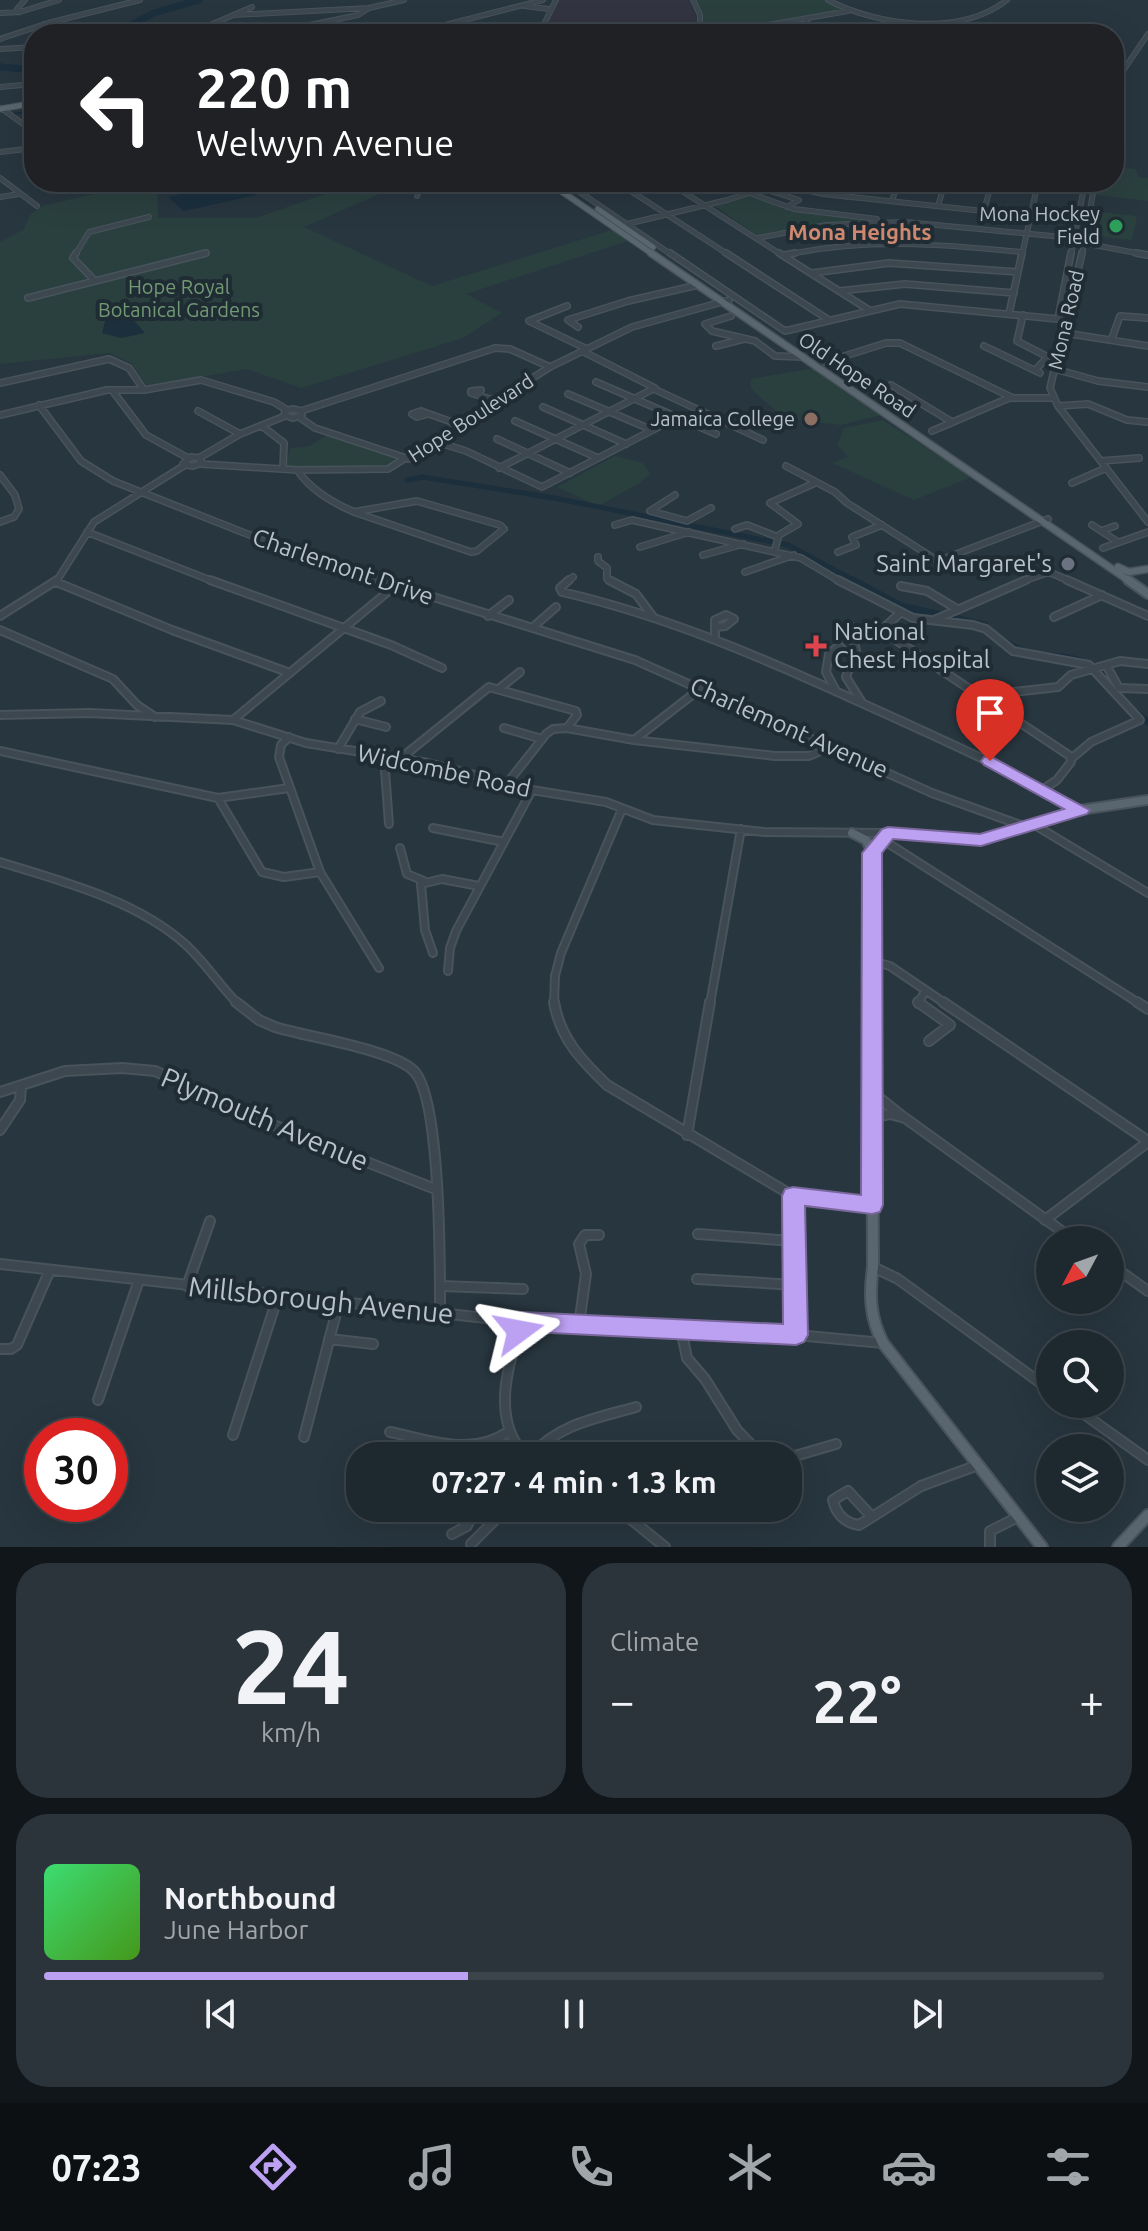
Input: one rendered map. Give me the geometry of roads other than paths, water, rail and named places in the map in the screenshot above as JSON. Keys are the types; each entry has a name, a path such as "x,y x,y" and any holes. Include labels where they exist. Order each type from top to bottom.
{"main road":[{"path":"4,112 24,106"},
{"name":"Old Hope Road","path":"565,192 621,224 698,285 726,301 1046,520 1123,571 1138,572"},
{"name":"Old Hope Road","path":"571,192 621,224 803,357 818,364"},
{"name":"Old Hope Road","path":"1046,520 1148,594"},
{"path":"1140,588 1133,576 1148,569"},
{"path":"872,853 886,836 981,840 1080,810 1148,800"},
{"path":"852,833 866,840 872,853 873,1267 869,1311 883,1343 1042,1547"},
{"path":"1118,1547 1148,1515"}],"street":[{"path":"20,12 17,9 25,0"},
{"path":"0,13 20,12 59,0"},
{"path":"43,24 140,0"},
{"path":"234,15 369,8 404,0"},
{"path":"450,24 543,0"},
{"path":"543,24 556,0"},
{"path":"693,0 700,14 700,24"},
{"path":"828,0 848,11 899,21 949,21 988,13 1007,0"},
{"path":"527,5 549,9"},
{"path":"213,24 252,7"},
{"path":"314,24 358,15 369,8"},
{"path":"780,24 848,11"},
{"path":"806,21 809,24"},
{"path":"0,39 24,31"},
{"path":"1124,69 1148,34"},
{"path":"0,49 23,49"},
{"path":"20,54 23,49"},
{"path":"0,87 24,86"},
{"path":"4,112 24,125"},
{"path":"0,152 24,149"},
{"path":"0,178 37,206"},
{"path":"416,192 417,196"},
{"path":"578,192 621,224 785,331 869,310 915,304 1068,320"},
{"path":"632,192 829,320"},
{"path":"684,192 869,310"},
{"path":"705,205 747,192"},
{"path":"621,224 756,192"},
{"path":"774,192 799,200 787,207"},
{"path":"808,192 1030,216"},
{"path":"846,197 848,192"},
{"path":"892,201 895,192"},
{"path":"938,206 942,192"},
{"path":"984,210 989,192"},
{"path":"1009,314 1036,192"},
{"path":"1058,319 1083,192"},
{"name":"Mona Road","path":"1093,192 1068,320 1050,388 1058,406 1148,522"},
{"path":"0,197 19,194"},
{"path":"751,194 787,207 1075,238 1148,255"},
{"path":"95,281 73,258 89,232 149,217"},
{"path":"758,238 826,225 905,222"},
{"path":"785,255 828,246 880,242 1021,252"},
{"path":"28,298 206,253"},
{"path":"812,273 852,264 887,262 1018,272"},
{"path":"839,291 880,283 906,282 1014,293"},
{"path":"578,327 568,320 628,301 698,285"},
{"name":"Hope Boulevard","path":"200,461 297,470 375,472 388,469 409,459 550,367 584,350 632,327 726,301"},
{"path":"567,306 529,321 655,386 653,389"},
{"path":"984,346 1037,372 1048,357 1017,341 1023,315"},
{"path":"731,316 705,324 712,331 747,338 775,356 803,357"},
{"path":"1112,338 1120,316 1148,318"},
{"path":"1065,333 1148,346"},
{"path":"716,346 747,338"},
{"path":"818,364 886,343 900,343 1013,398"},
{"path":"0,616 56,582 94,522 185,465 200,461 240,434 286,413 300,414 495,348 510,349 550,367"},
{"path":"0,383 109,359 129,368 144,390"},
{"path":"1055,369 1110,383 1148,387"},
{"path":"0,415 112,390 144,390 207,381 274,402 286,413"},
{"path":"596,382 716,434"},
{"path":"891,385 952,422"},
{"path":"499,468 653,389 763,440"},
{"path":"112,390 146,435 188,458 200,461"},
{"path":"568,394 652,430"},
{"path":"479,395 496,401"},
{"path":"932,431 1013,398 1054,398"},
{"path":"1058,406 1092,404 1127,420 1148,422"},
{"name":"Charlemont Drive","path":"39,405 81,461 94,471 139,492 308,558 550,633"},
{"path":"543,407 626,444"},
{"path":"198,411 240,434"},
{"path":"300,414 315,428 409,459"},
{"path":"428,414 460,425"},
{"path":"434,441 466,451 542,487 678,417"},
{"path":"515,421 598,458"},
{"path":"262,426 284,443 283,469"},
{"path":"497,439 570,473"},
{"path":"185,465 183,461 188,458"},
{"path":"1101,461 1139,458"},
{"path":"786,466 835,492 941,561 1046,520"},
{"path":"1072,483 1106,468"},
{"path":"297,470 301,481 353,512 473,552 504,529 500,525 417,501 353,512"},
{"path":"0,475 15,495 19,509 14,517 0,522"},
{"path":"775,549 778,539 798,524 770,504 816,482"},
{"path":"675,495 650,509 687,521 711,508"},
{"path":"661,525 667,517"},
{"path":"615,525 632,520 775,549 794,555 900,613 923,620 986,629 1004,645 1026,655 1080,661 1095,668 1118,699 1140,720 1091,742 1070,758 1064,773 1045,788"},
{"path":"762,529 771,524"},
{"path":"735,529 743,525 762,529 778,539"},
{"path":"838,552 856,545 852,537 882,525"},
{"path":"1092,525 1118,542"},
{"path":"1101,531 1115,526"},
{"path":"640,547 693,531"},
{"path":"87,532 442,668"},
{"path":"1103,548 1148,532"},
{"path":"703,555 746,543"},
{"path":"745,572 794,555"},
{"path":"598,557 598,561 607,568 607,579 636,594 654,618"},
{"path":"934,620 1049,572 1148,616"},
{"path":"573,577 560,588 562,592 602,601 715,640 836,691 1045,788 1080,810"},
{"path":"56,582 172,630 290,673"},
{"path":"233,720 396,585"},
{"path":"901,586 927,591 957,609"},
{"path":"1054,617 1102,595"},
{"path":"488,616 509,600"},
{"path":"532,628 556,607"},
{"path":"900,613 886,626 886,633 1070,758"},
{"path":"849,624 856,650 846,677 862,703"},
{"path":"713,627 715,640"},
{"path":"0,630 113,679 137,705 156,717"},
{"name":"Charlemont Avenue","path":"550,633 635,660 932,793 1029,826 1148,893"},
{"path":"829,654 826,672 836,691"},
{"path":"978,696 1058,687 1067,677 1124,660 1148,664"},
{"path":"1105,665 1119,688 1148,689"},
{"path":"500,688 520,672"},
{"path":"400,759 484,688 500,688 574,709 577,715 567,728"},
{"path":"634,740 701,688"},
{"path":"338,749 366,705 381,701"},
{"name":"Widcombe Road","path":"1,717 89,713 233,720 338,749 450,768 506,785 590,799 653,820 741,829 886,836"},
{"path":"355,719 386,727"},
{"path":"504,728 542,739"},
{"path":"506,785 553,729 567,728 634,740 795,756 818,754 830,747"},
{"path":"289,737 281,745 279,757 320,872 379,968"},
{"path":"0,751 218,798 289,788"},
{"path":"384,757 389,824"},
{"path":"448,971 452,940 532,790"},
{"path":"218,798 262,872 284,877 320,872"},
{"path":"622,809 565,939 554,973 552,999 569,1044 591,1072 687,1135 793,1196 872,1205"},
{"path":"433,828 504,842"},
{"path":"687,1135 741,829"},
{"path":"886,836 1148,1009"},
{"path":"400,848 407,874 424,881 444,879 479,886"},
{"path":"0,862 40,874 165,928 185,943 221,988 259,1020 380,1056 405,1065 416,1073 424,1089 435,1189 440,1312"},
{"path":"424,881 420,889 425,930 433,953"},
{"path":"872,961 890,966 1148,1142 1045,1220"},
{"path":"925,991 917,1003 950,1025 929,1041"},
{"name":"Plymouth Avenue","path":"0,1092 65,1071 122,1068 155,1071 252,1116 435,1189"},
{"path":"0,1130 20,1100 21,1086"},
{"path":"872,1093 1054,1226"},
{"path":"872,1118 890,1114 905,1118"},
{"path":"793,1196 796,1335"},
{"path":"187,1286 202,1234 210,1221"},
{"path":"191,1239 202,1234"},
{"path":"698,1234 794,1241"},
{"path":"579,1325 586,1274 579,1244 585,1235 599,1235"},
{"name":"Millsborough Avenue","path":"0,1264 138,1283 522,1322 796,1335 883,1343"},
{"path":"873,1267 898,1279 1036,1380"},
{"path":"1,1350 17,1345 49,1273"},
{"path":"1124,1274 1148,1291"},
{"path":"697,1279 795,1285"},
{"path":"98,1400 138,1283"},
{"path":"441,1286 523,1289"},
{"path":"233,1435 278,1296"},
{"path":"304,1437 339,1302"},
{"path":"516,1442 508,1432 505,1418 509,1375 522,1322"},
{"path":"681,1329 687,1360 707,1381 715,1400 749,1442"},
{"path":"329,1339 373,1344"},
{"path":"542,1442 564,1429 636,1407"},
{"path":"1090,1418 1148,1460"},
{"path":"390,1432 474,1447 498,1441 508,1432"},
{"path":"802,1454 836,1444"},
{"path":"872,1517 848,1491 833,1500 842,1517 853,1525 872,1517 913,1490 978,1465"},
{"path":"990,1547 990,1531 1018,1517"},
{"path":"452,1534 469,1522"},
{"path":"471,1544 493,1522"},
{"path":"634,1522 665,1547"}],"waterway":[{"path":"133,24 154,13 199,0"},
{"path":"0,67 24,69"},
{"path":"13,114 24,112"},
{"path":"407,480 423,477 554,498 788,545 857,582"},
{"path":"853,580 901,606 984,625 1004,642 1024,652"},
{"path":"1052,656 1082,662 1106,680"},
{"path":"1136,713 1148,722"}],"place":[{"name":"Mona Hockey Field","path":"1116,226"},
{"name":"Jamaica College","path":"811,419"},
{"name":"Saint Margaret's","path":"1068,564"},
{"name":"National Chest Hospital","path":"816,646"}],"district":[{"name":"Mona Heights","path":"860,232"}],"park label":[{"name":"Hope Royal Botanical Gardens","path":"179,298"}]}
